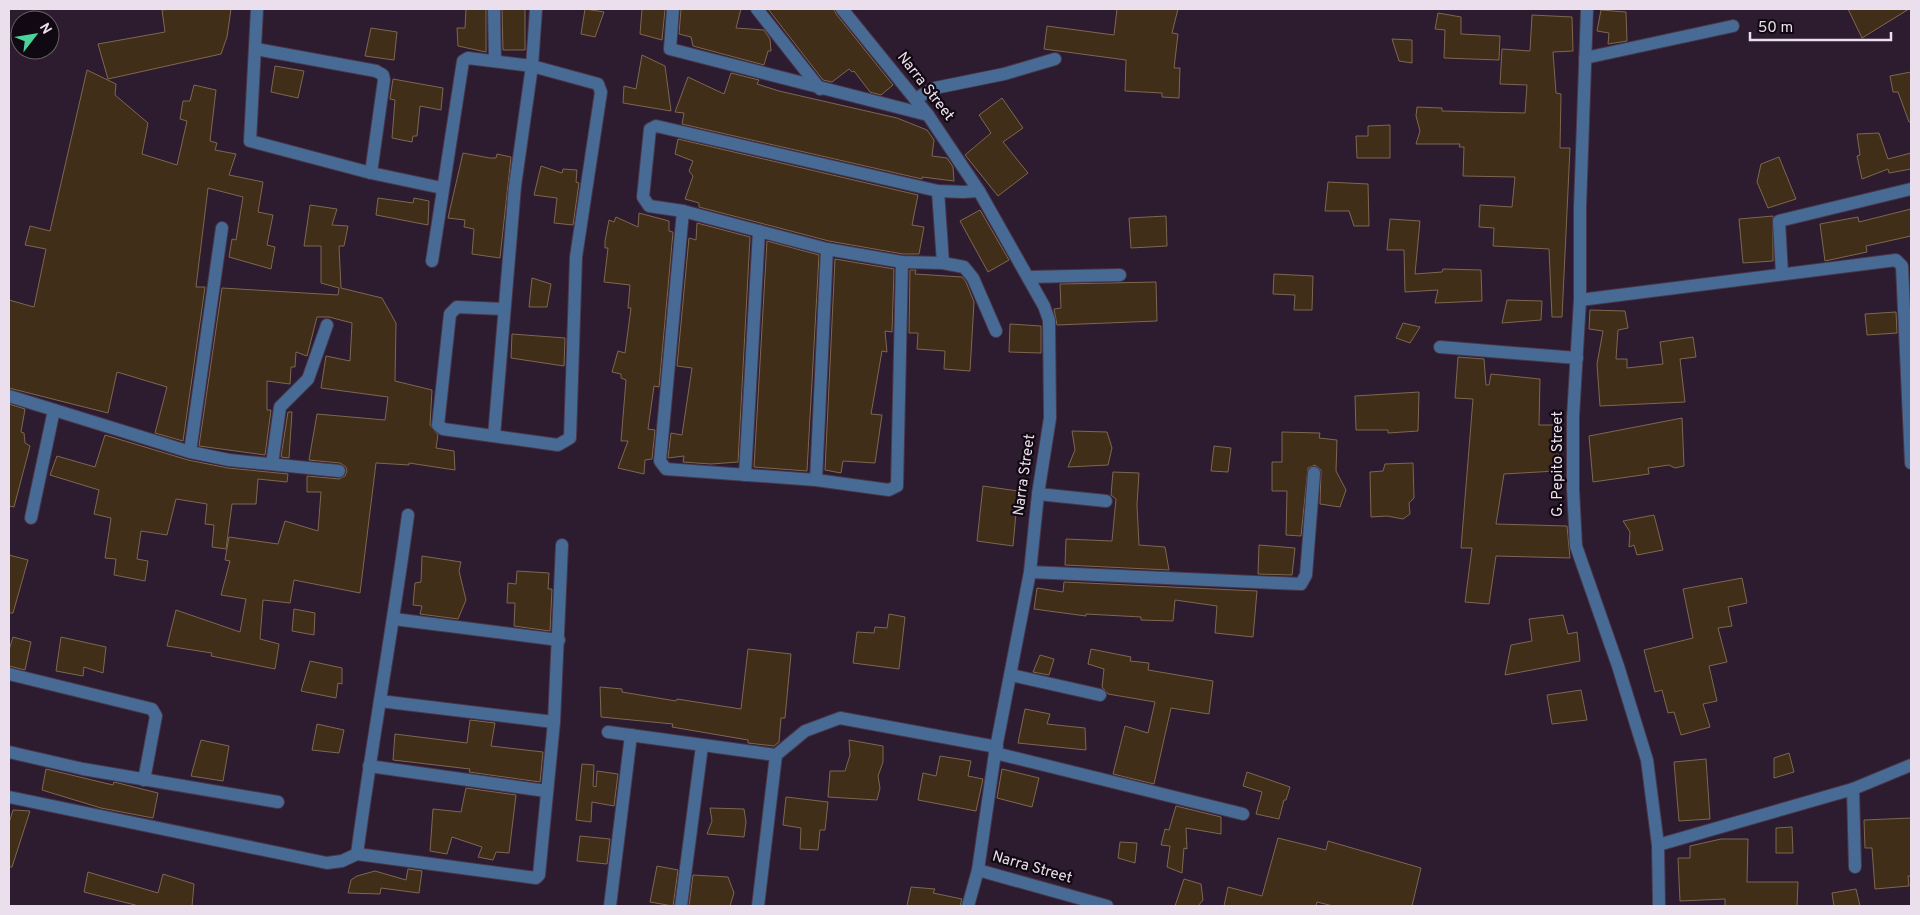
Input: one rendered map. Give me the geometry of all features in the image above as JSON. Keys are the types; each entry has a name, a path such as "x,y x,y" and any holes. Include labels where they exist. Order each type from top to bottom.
{"street":[{"path":"256,9 256,49 250,141 371,174 442,188"},
{"path":"494,9 495,61"},
{"path":"494,436 503,309 515,186 532,66 536,9"},
{"path":"672,9 670,49 820,89 928,115"},
{"path":"757,9 820,89"},
{"name":"Narra Street","path":"842,9 928,115 979,191 1044,306 1049,320 1050,418 1038,494 1030,572 996,750 978,870 1107,906"},
{"name":"G. Pepito Street","path":"1587,9 1580,300 1573,417 1576,546 1618,666 1647,760 1658,845 1659,906"},
{"path":"1585,58 1733,26"},
{"path":"256,49 376,71 383,75 371,174"},
{"path":"432,261 461,64 468,58 495,61 532,66 595,82 601,92 576,258 570,438 558,445 443,429 438,425 450,314 457,307 503,309"},
{"path":"915,99 934,88 1004,74 1055,59"},
{"path":"979,191 938,190 669,128 653,126 650,130 644,201 649,206 683,211 827,249 902,262 943,263 964,267 973,278 996,331"},
{"path":"1782,274 1779,222 1911,189"},
{"path":"938,190 943,263"},
{"path":"683,211 660,460 666,468 816,480 889,490 897,486 902,262"},
{"path":"190,452 222,228"},
{"path":"745,475 758,231"},
{"path":"816,480 827,249"},
{"path":"1580,300 1893,259 1900,262 1908,375 1911,463"},
{"path":"1028,277 1120,275"},
{"path":"272,464 280,407 308,379 327,325"},
{"path":"1440,347 1577,358"},
{"path":"9,396 190,452 229,460 339,470"},
{"path":"31,518 54,410"},
{"path":"1030,572 1301,584 1306,575 1314,473"},
{"path":"1038,494 1106,501"},
{"path":"357,854 408,515"},
{"path":"9,797 327,863 342,861 357,854 536,878 539,875 554,722 562,545"},
{"path":"394,618 559,640"},
{"path":"9,674 152,709 156,716 144,780"},
{"path":"1011,675 1100,695"},
{"path":"380,701 554,722"},
{"path":"758,906 776,755 806,731 840,718 996,750 1243,814"},
{"path":"608,732 776,755"},
{"path":"610,906 631,735"},
{"path":"681,906 702,746"},
{"path":"9,752 83,770 278,802"},
{"path":"369,766 546,791"},
{"path":"1658,845 1853,789 1911,766"},
{"path":"1853,789 1855,868"},
{"path":"968,906 978,870"}],"building":[{"path":"231,9 227,37 221,54 108,79 98,44 165,32 162,10"},
{"path":"466,9 486,9 486,52 458,46 457,28 465,28"},
{"path":"502,9 525,9 525,50 503,50"},
{"path":"585,9 604,12 595,37 581,34"},
{"path":"642,9 665,9 662,40 640,34"},
{"path":"681,9 741,9 736,28 764,30 770,39 771,51 768,51 764,65 693,46 691,37 679,34"},
{"path":"768,9 834,9 893,85 881,95 870,92 854,71 852,72 849,69 832,82 823,80"},
{"path":"1117,9 1178,9 1172,33 1178,34 1174,68 1180,68 1179,98 1162,97 1162,93 1125,91 1126,60 1044,49 1047,26 1114,35"},
{"path":"1848,9 1909,9 1862,38"},
{"path":"1601,10 1626,12 1627,41 1608,44 1609,33 1597,31"},
{"path":"1438,13 1461,17 1461,34 1500,36 1499,60 1444,58 1445,30 1435,29"},
{"path":"1532,15 1572,17 1573,51 1553,52 1556,93 1561,94 1560,148 1570,148 1562,317 1552,317 1549,249 1493,246 1494,228 1479,227 1480,205 1512,207 1515,177 1463,176 1464,147 1459,147 1460,144 1416,144 1420,131 1416,116 1417,107 1442,108 1442,111 1525,113 1527,85 1500,84 1502,49 1530,51"},
{"path":"371,28 397,32 394,60 365,56"},
{"path":"1392,39 1412,40 1412,63 1399,61"},
{"path":"642,55 665,66 671,111 623,103 624,86 636,89"},
{"path":"275,66 304,71 298,98 271,92"},
{"path":"87,70 116,84 115,95 148,123 142,154 177,165 187,121 180,119 183,101 190,101 194,85 216,90 210,141 217,143 215,150 236,154 229,175 263,182 258,212 273,215 267,245 275,247 271,269 229,257 232,239 236,240 243,197 208,188 196,287 205,287 183,441 155,433 167,387 117,372 108,413 9,388 9,300 34,307 46,249 25,245 30,226 50,231"},
{"path":"1911,72 1911,122 1909,122 1898,92 1893,92 1890,76"},
{"path":"731,73 759,80 757,84 779,91 897,118 927,130 934,140 932,156 947,158 953,167 954,181 922,177 922,179 682,124 684,113 675,112 688,77 724,94"},
{"path":"393,79 443,88 441,110 420,106 417,136 413,136 412,142 392,138 395,100 390,99"},
{"path":"1002,98 1023,128 1003,142 1028,173 998,196 965,155 991,133 979,115"},
{"path":"1390,125 1390,158 1357,158 1356,136 1368,136 1368,126"},
{"path":"1879,133 1888,159 1911,153 1911,169 1889,173 1888,169 1862,179 1857,156 1860,155 1857,134"},
{"path":"678,139 918,195 912,225 924,227 919,254 903,254 829,241 699,207 699,203 685,199 693,176 689,171 693,161 675,154"},
{"path":"463,153 490,158 496,158 497,154 511,157 500,258 472,254 474,229 464,227 465,220 448,218"},
{"path":"1779,157 1796,199 1768,208 1757,182 1761,164"},
{"path":"541,166 562,173 563,169 577,170 576,182 579,183 573,225 554,223 557,198 534,195"},
{"path":"1328,182 1368,184 1369,226 1354,226 1349,211 1325,211"},
{"path":"378,198 413,203 414,198 429,201 428,225 376,215"},
{"path":"310,205 337,209 332,225 348,226 344,246 339,246 341,288 382,298 396,323 395,381 432,390 430,425 438,435 436,448 454,451 455,470 409,463 409,465 376,463 360,593 294,580 290,603 263,600 260,639 279,644 275,669 211,656 212,653 167,646 176,610 240,632 246,599 221,595 230,561 225,560 229,537 278,544 285,521 318,531 321,492 307,492 307,476 339,479 345,476 347,471 346,467 340,463 309,460 317,414 385,420 388,397 321,388 326,356 350,361 352,323 329,317 317,317 307,356 296,352 295,367 291,367 290,384 267,381 267,410 271,410 265,455 199,446 222,288 338,295 339,288 321,283 321,246 304,246"},
{"path":"1911,209 1911,236 1866,246 1867,252 1825,261 1820,224 1858,217 1859,222"},
{"path":"980,210 1009,260 988,272 960,221"},
{"path":"639,213 669,221 669,231 673,232 659,387 654,386 648,429 655,430 652,459 645,460 644,474 618,468 628,441 621,441 626,380 621,378 621,374 612,372 618,351 625,353 631,308 628,308 630,285 604,282 608,248 605,248 605,241 609,220 614,222 616,217 638,227"},
{"path":"1166,216 1167,246 1131,248 1129,218"},
{"path":"1773,216 1773,261 1743,263 1739,219"},
{"path":"1390,219 1420,221 1415,274 1442,272 1443,269 1481,270 1482,301 1435,303 1438,290 1405,292 1404,250 1387,250"},
{"path":"697,223 750,237 738,462 711,464 683,462 684,456 668,458 671,433 682,435 692,368 677,366 689,238 696,240"},
{"path":"767,241 819,255 807,471 754,467"},
{"path":"835,259 894,269 892,332 885,331 887,352 882,351 871,414 882,415 875,463 843,461 841,473 825,470"},
{"path":"910,270 916,270 915,274 962,277 966,282 974,302 970,371 944,369 945,351 917,349 918,333 909,333"},
{"path":"1274,274 1313,276 1312,310 1294,310 1295,295 1273,294"},
{"path":"532,278 551,284 547,307 529,307"},
{"path":"1156,282 1157,321 1057,325 1054,309 1061,308 1060,284"},
{"path":"1507,300 1542,301 1541,320 1502,323"},
{"path":"1590,310 1625,311 1628,328 1618,330 1616,359 1627,359 1627,368 1663,364 1660,342 1693,337 1696,357 1680,359 1685,402 1600,406 1597,364 1603,331 1589,329"},
{"path":"1896,312 1897,333 1867,335 1865,314"},
{"path":"1403,323 1420,327 1410,343 1396,338"},
{"path":"1010,324 1041,326 1041,353 1009,352"},
{"path":"512,334 565,338 564,366 511,358"},
{"path":"1458,357 1484,359 1486,385 1489,385 1491,374 1540,379 1539,425 1554,425 1560,445 1556,471 1504,474 1496,524 1567,526 1570,558 1496,556 1489,604 1465,602 1472,548 1461,548 1473,399 1455,398"},
{"path":"1419,392 1418,431 1388,433 1388,430 1356,430 1355,396"},
{"path":"9,404 25,409 21,432 24,433 25,443 30,446 14,507 9,506"},
{"path":"288,412 292,412 289,458 281,457"},
{"path":"1682,418 1684,466 1675,468 1669,465 1648,468 1649,474 1593,482 1589,436"},
{"path":"1072,431 1107,432 1112,448 1108,465 1068,467 1075,450"},
{"path":"1282,432 1320,433 1319,438 1337,440 1336,471 1346,490 1340,507 1320,504 1321,470 1315,465 1308,468 1301,536 1286,535 1287,491 1272,491 1272,462 1282,462"},
{"path":"105,435 188,460 228,468 288,474 287,482 258,479 256,504 232,504 226,549 212,547 214,525 205,524 207,504 176,499 167,535 141,531 137,559 148,561 145,581 114,575 116,559 105,558 111,518 94,514 99,490 50,475 57,456 95,467"},
{"path":"1214,446 1231,448 1228,472 1211,471"},
{"path":"1413,463 1414,498 1409,503 1410,514 1403,519 1387,516 1371,517 1370,472 1383,471 1385,464"},
{"path":"1113,472 1139,473 1137,505 1139,545 1165,547 1169,570 1065,565 1066,539 1112,541 1116,499 1111,495"},
{"path":"983,486 1018,491 1013,546 977,541"},
{"path":"1654,515 1663,550 1637,555 1634,545 1629,547 1630,532 1623,521"},
{"path":"1259,545 1295,548 1292,575 1258,574"},
{"path":"9,555 28,560 13,613 9,613"},
{"path":"422,556 461,562 459,571 466,600 458,619 420,614 422,606 413,605 415,583 421,582"},
{"path":"517,571 549,573 548,589 552,589 550,631 514,626 515,603 507,603 508,583 516,584"},
{"path":"1742,578 1747,603 1728,607 1732,626 1718,628 1727,662 1709,666 1717,701 1703,704 1710,727 1681,735 1674,712 1668,713 1662,690 1655,692 1644,650 1693,638 1683,589"},
{"path":"1064,582 1257,591 1253,637 1215,633 1217,606 1175,600 1173,621 1141,620 1141,617 1086,614 1086,616 1034,609 1037,588 1063,592"},
{"path":"294,609 315,613 314,635 292,631"},
{"path":"889,614 905,617 899,669 853,663 857,632 874,633 875,627 887,628"},
{"path":"1563,615 1568,634 1577,632 1580,661 1505,675 1511,645 1532,641 1529,619"},
{"path":"13,637 31,642 25,670 9,666 9,650"},
{"path":"61,637 106,647 103,673 84,667 83,676 56,671"},
{"path":"748,649 791,654 785,718 781,718 779,742 774,746 748,743 748,740 672,727 673,724 601,717 600,687 622,689 622,692 676,701 677,699 741,709"},
{"path":"1091,649 1131,657 1130,661 1149,663 1148,670 1213,681 1209,714 1171,708 1154,784 1113,774 1125,726 1148,733 1155,702 1108,694 1102,687 1104,669 1088,664"},
{"path":"1040,655 1054,659 1049,675 1033,672"},
{"path":"310,661 342,668 342,684 338,683 336,698 301,691"},
{"path":"1581,690 1587,720 1552,724 1547,695"},
{"path":"1025,709 1050,714 1047,724 1085,728 1086,750 1018,743"},
{"path":"470,720 495,723 491,746 543,752 540,782 469,772 470,769 393,760 395,734 467,743"},
{"path":"317,724 344,730 339,753 312,750"},
{"path":"201,740 229,746 223,781 191,776"},
{"path":"849,740 883,746 883,762 878,776 880,788 877,800 828,797 830,771 845,771 850,755"},
{"path":"1789,753 1794,772 1774,778 1774,758"},
{"path":"940,756 971,761 968,776 983,779 976,811 918,800 923,773 936,776"},
{"path":"1706,759 1710,819 1679,821 1674,762"},
{"path":"582,764 594,765 593,786 596,787 597,771 618,774 614,806 592,802 591,822 576,820"},
{"path":"46,769 113,785 114,782 158,793 153,818 101,808 42,790"},
{"path":"1002,769 1039,778 1032,807 997,798"},
{"path":"1247,772 1290,787 1279,819 1256,814 1262,792 1243,786"},
{"path":"466,788 516,795 509,853 496,852 493,860 478,857 482,847 452,837 447,854 430,851 433,809 461,812"},
{"path":"786,797 828,802 825,830 820,830 818,850 800,849 801,828 783,825"},
{"path":"1176,806 1221,817 1221,834 1186,828 1187,849 1184,848 1182,873 1167,867 1170,846 1161,845 1165,829 1169,830"},
{"path":"710,808 744,809 746,822 744,837 707,834 712,821"},
{"path":"13,810 30,811 12,867 9,867 9,823"},
{"path":"1911,818 1911,876 1908,876 1909,886 1875,889 1872,848 1865,848 1864,820"},
{"path":"1792,827 1793,853 1776,853 1776,828"},
{"path":"580,836 610,839 607,864 577,861"},
{"path":"1278,838 1326,850 1328,841 1421,868 1412,906 1333,906 1317,902 1316,906 1224,906 1228,887 1262,896"},
{"path":"1721,839 1748,839 1747,882 1798,882 1797,906 1725,906 1725,899 1680,901 1678,858 1690,858 1690,846"},
{"path":"1120,842 1137,843 1135,863 1118,858"},
{"path":"657,866 678,870 673,906 650,902"},
{"path":"408,869 422,871 419,893 381,888 380,894 348,893 351,880 357,876 375,871 406,880"},
{"path":"88,872 158,893 163,874 194,884 192,906 139,906 84,892"},
{"path":"693,875 728,877 734,893 730,906 689,906"},
{"path":"1184,879 1201,884 1203,900 1198,906 1175,906"},
{"path":"911,887 935,889 933,893 962,899 960,906 907,906"},
{"path":"1856,889 1860,906 1834,906 1832,893"}]}
